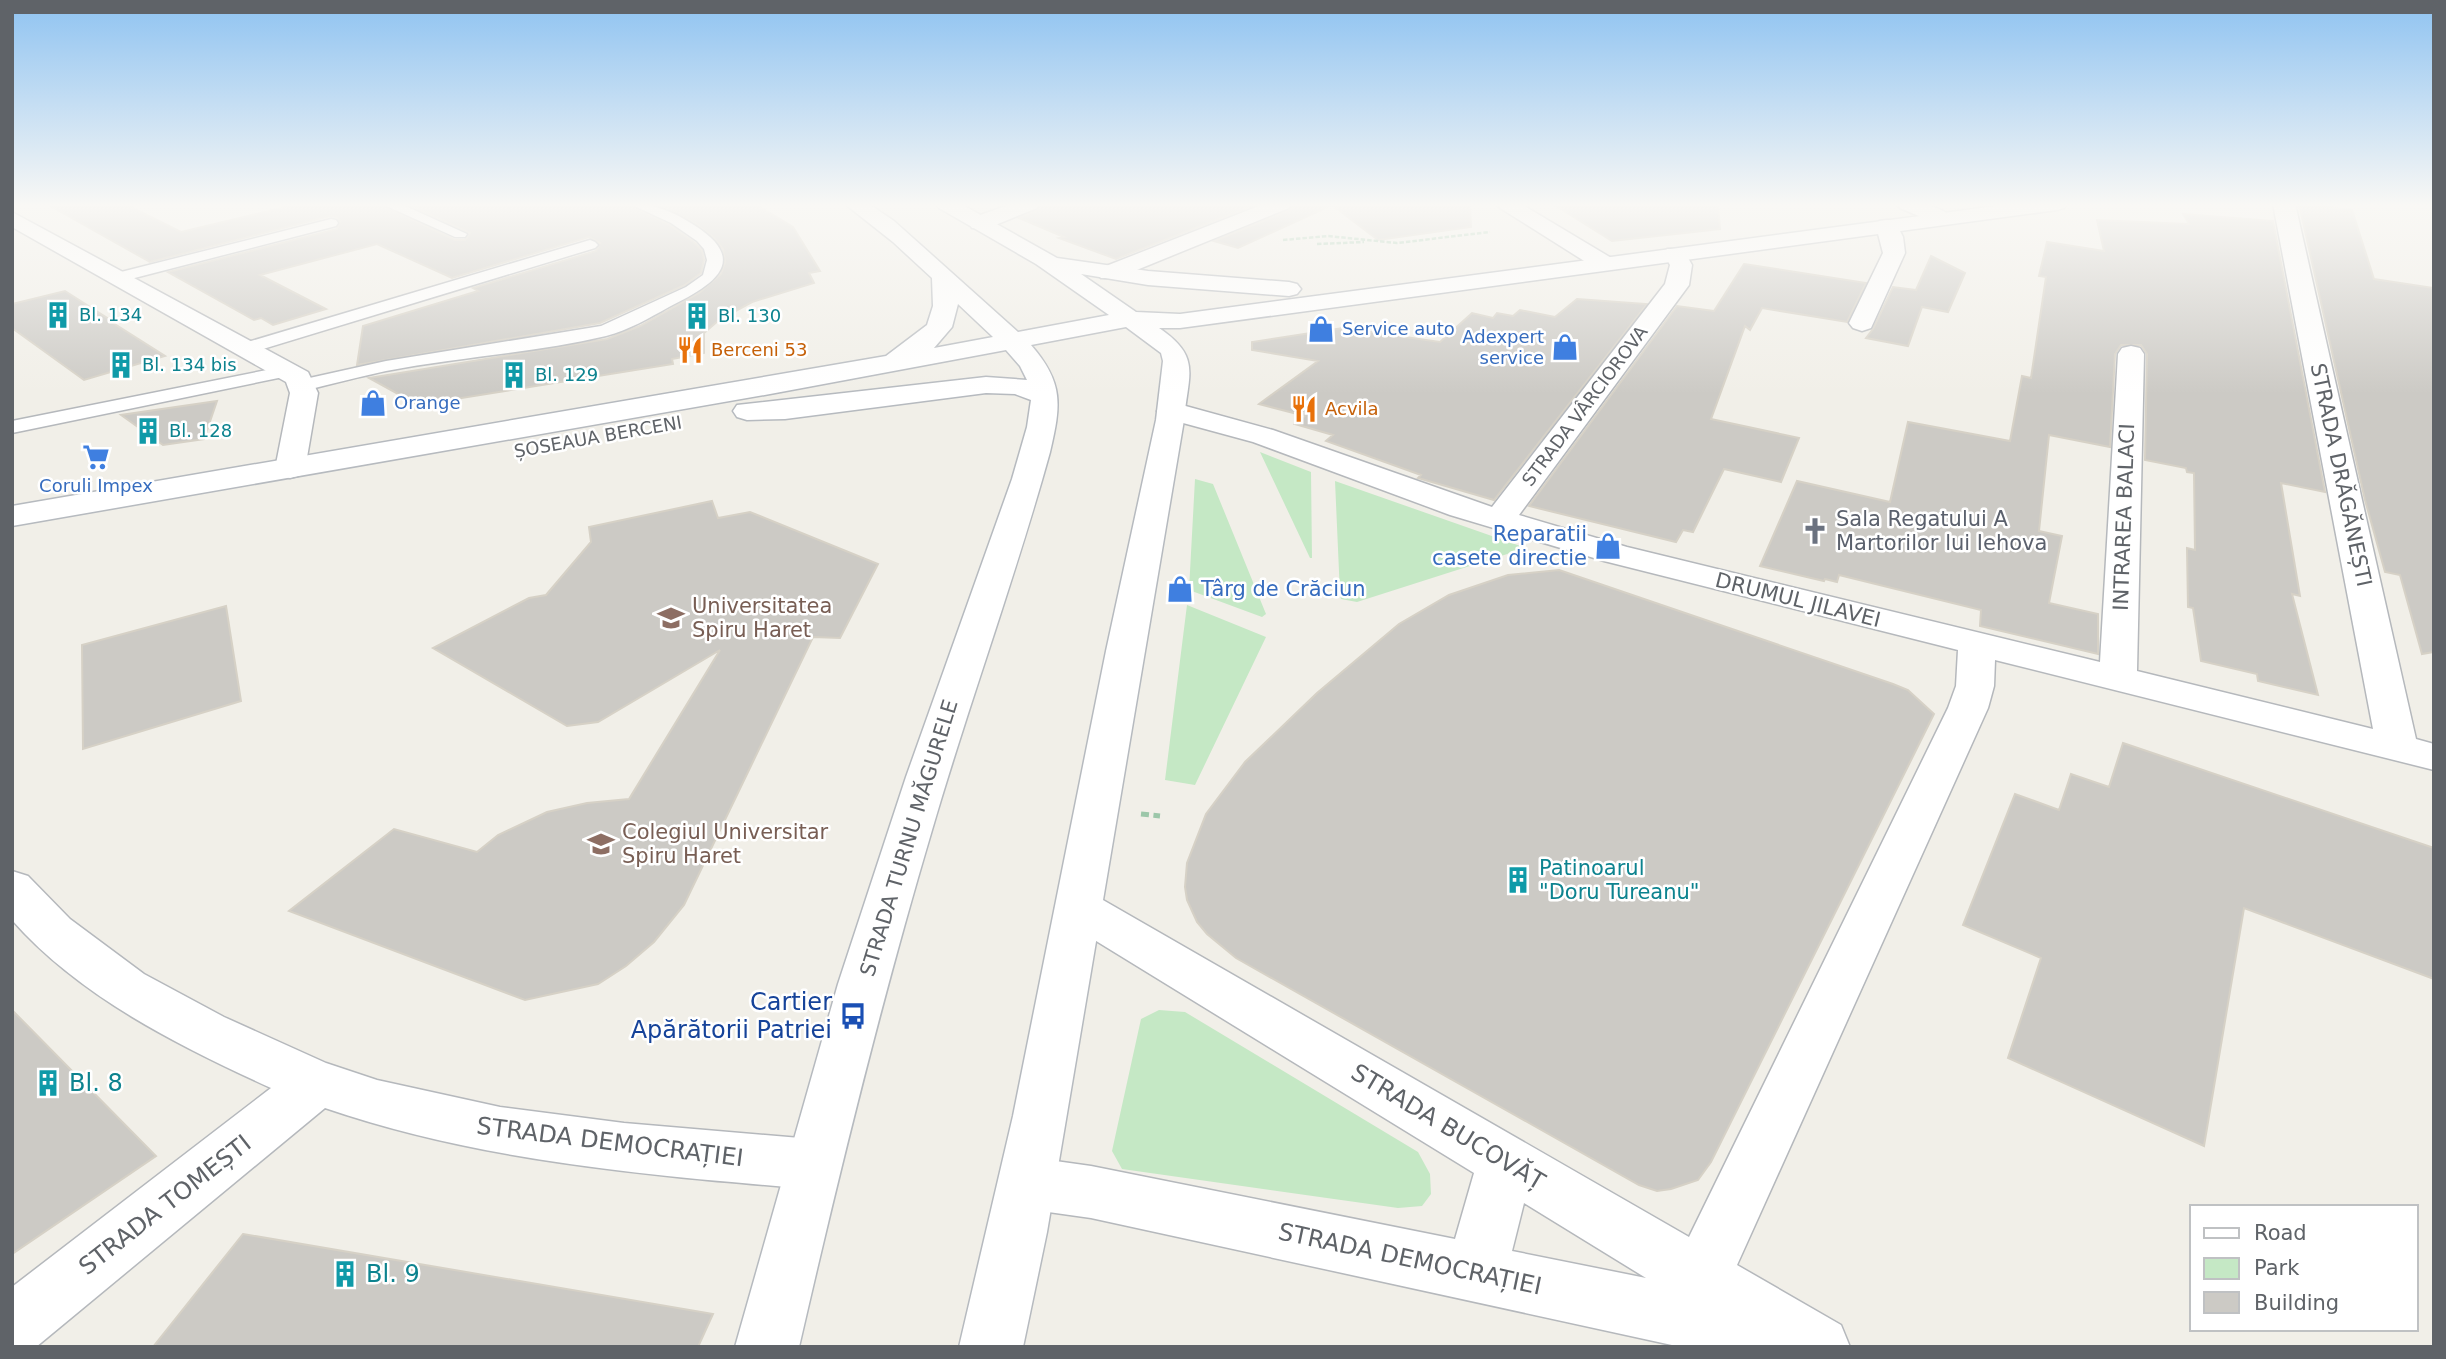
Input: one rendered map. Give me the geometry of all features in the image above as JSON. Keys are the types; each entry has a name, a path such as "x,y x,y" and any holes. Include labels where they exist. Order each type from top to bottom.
{"street":[{"path":"102,267 247,348 295,378 304,393 288,480"},
{"path":"933,267 1028,366"},
{"path":"991,1347 1027,1183 1079,908 1171,411 1175,356 1170,347 1154,335 1056,267"},
{"path":"1084,267 1202,283 1382,293"},
{"path":"1110,273 1124,267"},
{"name":"ȘOSEAUA BERCENI","path":"12,539 288,480 873,368 1028,366 1101,324 1130,319 1180,321 1579,267"},
{"name":"STRADA VÂRCIOROVA","path":"1500,520 1677,285 1681,267"},
{"path":"1862,323 1887,267"},
{"name":"STRADA DRĂGĂNEȘTI","path":"2298,267 2396,748"},
{"path":"873,368 917,347 937,331 943,322 947,306 943,277"},
{"name":"ȘOSEAUA BERCENI","path":"12,516 288,480 1028,366 1154,335 1180,321"},
{"path":"738,412 785,410 986,385 1019,386 1028,366 1056,340 1101,324"},
{"path":"1056,340 1126,334 1154,335"},
{"name":"INTRAREA BALACI","path":"2118,679 2131,354"},
{"name":"STRADA TURNU MĂGURELE","path":"767,1347 812,1164 887,904 1043,421 1028,366"},
{"name":"DRUMUL JILAVEI","path":"1171,411 1263,436 1387,483 1500,520 1660,566 2434,757"},
{"path":"1701,1277 1968,708 1975,686 1977,644"},
{"name":"STRADA DEMOCRAȚIEI","path":"12,888 28,908 69,945 117,981 173,1016 317,1083 452,1121 548,1139 631,1149 812,1164"},
{"name":"STRADA BUCOVĂȚ","path":"1079,908 1818,1347"},
{"name":"STRADA TOMEȘTI","path":"12,1326 317,1083"},
{"path":"1476,1272 1506,1161"},
{"name":"STRADA DEMOCRAȚIEI","path":"1027,1183 1091,1192 1476,1272 1680,1316 1791,1347"}],"lane":[{"path":"119,277 157,267"},
{"path":"247,348 515,267"},
{"path":"12,427 295,378 604,331 633,320 708,278 713,267"}],"path":[{"path":"1133,814 1160,816"}],"green space":[{"path":"1260,452 1311,472 1312,558 1310,558"},
{"path":"1195,479 1213,484 1266,614 1262,617 1189,590"},
{"path":"1335,481 1526,548 1357,602 1341,599"},
{"path":"1187,605 1266,637 1195,785 1165,780"},
{"path":"1159,1010 1185,1012 1418,1152 1430,1174 1431,1194 1422,1206 1398,1208 1122,1169 1112,1151 1141,1019"}],"building":[{"path":"186,267 289,267 260,275 326,309 273,325 261,318 254,320 168,272"},
{"path":"429,267 487,267 452,278"},
{"path":"541,267 702,267 701,273 685,285 600,323 357,365 363,326 478,291 473,288"},
{"path":"723,267 818,267 820,271 809,273 814,283 752,302 719,320 704,333 704,353 672,359 673,364 418,405 369,378 607,339 640,326 699,293 721,274"},
{"path":"1742,267 1766,267 1866,283 1847,322 1762,308 1750,330 1745,326 1711,419 1799,438 1781,482 1724,469 1693,532 1683,530 1676,542 1529,506 1677,306 1714,311"},
{"path":"1926,267 1954,267 1965,273 1948,312 1922,307 1908,346 1866,338 1893,287 1916,290"},
{"path":"2041,267 2282,267 2325,492 2281,483 2300,596 2292,594 2318,695 2258,681 2257,674 2201,661 2193,608 2188,607 2187,548 2195,550 2194,473 2187,472 2186,468 2145,460 2147,354 2141,345 2121,345 2115,354 2110,447 2049,435 2039,531 2062,536 2049,603 2098,614 2098,654 1980,626 1981,610 1839,575 1837,582 1824,581 1760,566 1797,481 1890,502 1908,422 2010,441 2022,376 2031,378 2046,277 2039,276"},
{"path":"2313,267 2370,267 2374,279 2434,288 2434,652 2422,654 2400,575 2385,572 2365,500"},
{"path":"65,291 165,356 84,380 12,328 12,304"},
{"path":"1577,299 1647,304 1494,500 1418,478 1421,475 1326,441 1333,435 1295,424 1305,416 1259,404 1318,361 1252,350 1252,342 1343,328 1440,342 1472,313 1493,318 1497,313 1513,316 1520,310 1555,317"},
{"path":"217,401 204,439 163,445 121,415"},
{"path":"712,501 718,518 750,512 878,564 840,638 813,637 684,905 654,942 626,966 598,984 525,1000 289,911 394,829 477,852 498,835 547,812 587,803 629,799 720,650 598,722 567,726 433,648 529,598 546,595 591,542 589,527"},
{"name":"Patinoarul \"Doru Tureanu\"","path":"1559,570 1893,684 1908,690 1934,714 1711,1162 1698,1180 1671,1189 1657,1191 1639,1185 1236,958 1207,934 1197,922 1187,900 1187,863 1206,814 1245,762 1317,693 1399,624 1449,595 1508,575"},
{"path":"226,606 241,701 83,749 82,645"},
{"path":"2123,743 2434,848 2434,979 2244,908 2204,1146 2008,1058 2041,958 1963,925 2015,794 2059,810 2071,774 2109,787"},
{"name":"Bl. 8","path":"12,1010 156,1156 12,1254"},
{"name":"Bl. 9","path":"243,1234 713,1314 698,1347 153,1347"}],"place":[{"name":"Bl. 134","path":"58,315"},
{"name":"Bl. 130","path":"697,316"},
{"name":"Service auto","path":"1321,329"},
{"name":"Adexpert service","path":"1565,347"},
{"name":"Berceni 53","path":"690,350"},
{"name":"Bl. 134 bis","path":"121,365"},
{"name":"Bl. 129","path":"514,375"},
{"name":"Orange","path":"373,403"},
{"name":"Acvila","path":"1304,409"},
{"name":"Bl. 128","path":"148,431"},
{"name":"Coruli Impex","path":"96,457"},
{"name":"Sala Regatului A Martorilor lui Iehova","path":"1815,531"},
{"name":"Reparatii casete directie","path":"1608,546"},
{"name":"Târg de Crăciun","path":"1180,589"},
{"name":"Universitatea Spiru Haret","path":"671,618"},
{"name":"Colegiul Universitar Spiru Haret","path":"601,844"},
{"name":"Patinoarul \"Doru Tureanu\"","path":"1518,880"},
{"name":"Cartier Apărătorii Patriei","path":"853,1016"},
{"name":"Bl. 8","path":"48,1083"},
{"name":"Bl. 9","path":"345,1274"}]}
